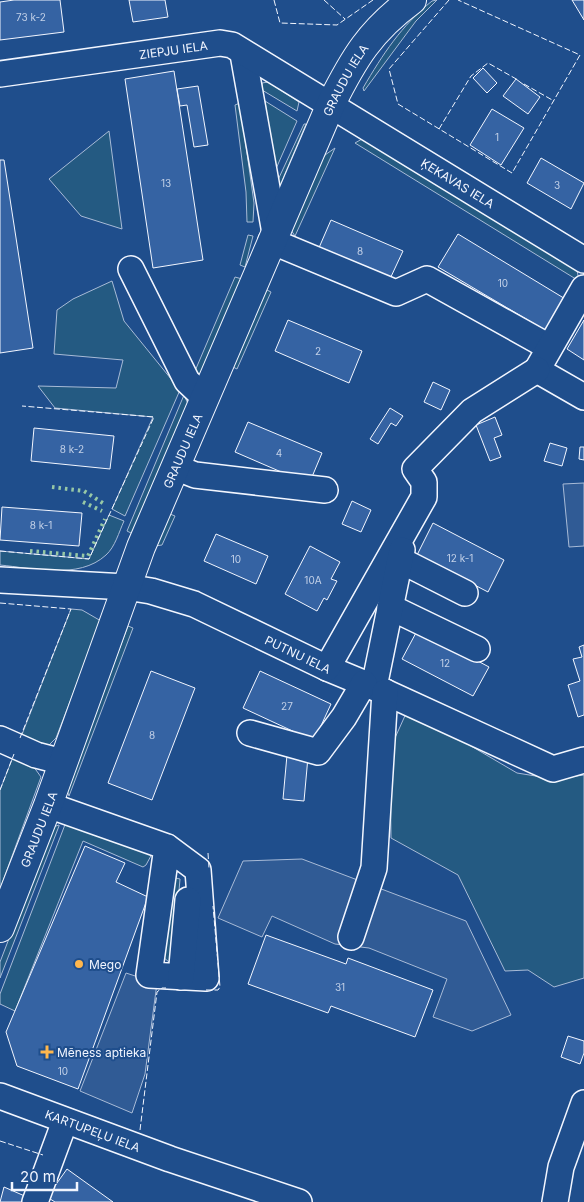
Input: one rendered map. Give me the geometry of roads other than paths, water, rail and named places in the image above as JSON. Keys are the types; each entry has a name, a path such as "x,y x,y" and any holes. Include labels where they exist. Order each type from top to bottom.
{"main road":[{"name":"GRAUDU IELA","path":"0,928 48,805 126,587 175,467 331,104 352,62 366,43 394,13 412,0"}],"street":[{"name":"ZIEPJU IELA","path":"0,74 220,43 232,45 244,54 331,104"},
{"path":"244,54 273,237 396,293 427,279 549,348"},
{"name":"ĶEKAVAS IELA","path":"331,104 584,260"},
{"path":"132,269 187,381 205,398"},
{"path":"327,668 424,497 424,482 415,469 472,411 537,370 584,288"},
{"path":"537,370 584,397"},
{"path":"175,467 194,475 325,490"},
{"path":"351,937 374,868 374,688 402,549 422,517"},
{"path":"400,560 465,593"},
{"name":"PUTNU IELA","path":"0,580 126,587 150,591 194,604 327,668 553,769 584,760"},
{"path":"390,607 477,649"},
{"path":"250,733 318,752 344,716 374,688"},
{"path":"0,740 36,755 63,762"},
{"path":"48,805 167,847 198,870 206,978 149,975 167,847"},
{"name":"KARTUPEĻU IELA","path":"0,1096 65,1121 292,1201"},
{"path":"555,1202 561,1167 584,1104"},
{"path":"35,1202 65,1121"}],"place":[{"name":"Mego","path":"79,964"},
{"name":"Mēness aptieka","path":"47,1052"}]}
